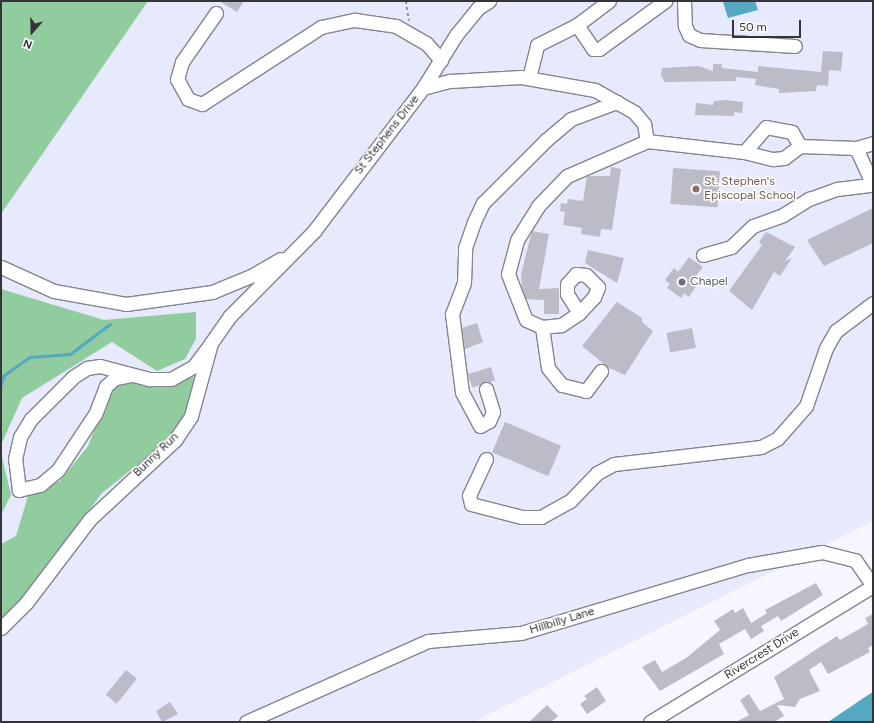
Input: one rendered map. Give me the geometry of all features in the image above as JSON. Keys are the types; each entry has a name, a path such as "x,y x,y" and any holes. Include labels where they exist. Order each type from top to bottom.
{"street":[{"path":"423,88 478,8 490,1"},
{"path":"529,78 537,45 577,25 609,1"},
{"path":"577,25 593,49 599,49 665,1"},
{"path":"684,1 685,26 690,35 700,40 795,46"},
{"path":"216,13 182,62 177,79 188,100 202,104 320,27 355,20 396,26 426,43 441,60"},
{"name":"St Stephens Drive","path":"297,247 314,231 423,88 450,81 529,78 595,90 617,102 644,124 647,141"},
{"path":"486,389 493,412 489,421 480,426 462,392 452,314 464,282 465,248 474,222 483,204 546,140 571,119 617,102"},
{"path":"744,152 766,127 792,132 800,146"},
{"path":"579,313 561,325 542,328 526,320 508,274 517,240 538,206 567,176 647,141 784,158 800,146 856,148 873,143"},
{"path":"703,255 731,247 753,226 783,215 809,199 837,189 873,185 856,148"},
{"path":"1,267 54,291 126,304 212,292 253,275 297,247"},
{"name":"Bunny Run","path":"1,628 26,603 90,519 175,440 191,416 211,343 230,316 297,247"},
{"path":"486,459 469,495 471,504 522,517 541,517 570,501 597,473 614,464 761,447 777,439 806,406 826,348 836,332 873,303"},
{"path":"542,328 548,368 562,385 586,391 601,371"},
{"path":"131,375 115,378 106,386 95,414 58,470 40,485 19,490 15,460 20,437 55,393 87,368 100,366 131,375 171,379 194,366 211,343"},
{"name":"Hillbilly Lane","path":"246,722 428,641 521,633 748,565 822,552 855,560 873,586"},
{"name":"Rivercrest Drive","path":"650,722 873,586"}],"path":[{"path":"406,1 410,13 407,33"}],"shaded area":[{"name":"St. Stephen's Episcopal School","path":"148,1 873,1 873,521 473,722 1,722 1,214"}],"green space":[{"path":"1,1 148,1 1,214"},
{"path":"1,289 104,320 196,312 196,339 185,359 157,371 112,342 22,398 1,445"},
{"path":"194,377 185,417 156,450 102,493 22,601 1,620 1,544 16,536 28,496 60,481 88,446 112,386 125,382 157,386"},
{"path":"1,453 11,495 1,515"}],"water":[{"path":"755,1 758,10 728,18 723,2"},
{"path":"873,692 873,722 828,722 868,695"}],"building":[{"path":"219,1 244,1 237,12"},
{"path":"823,51 843,52 841,71 829,70 828,86 817,85 816,91 779,93 779,89 755,85 756,79 736,77 736,81 665,82 661,76 662,68 698,66 713,71 713,64 722,64 722,68 758,72 758,66 821,72"},
{"path":"725,100 743,102 742,113 734,112 734,116 695,115 696,103 713,105 714,101"},
{"path":"611,167 621,169 612,230 601,229 600,237 581,234 582,228 563,225 565,212 560,211 561,203 567,204 568,199 583,201 587,176 610,176"},
{"path":"673,168 720,171 717,207 670,204"},
{"path":"873,208 873,243 824,266 807,240"},
{"path":"532,231 549,234 539,289 559,288 559,314 544,314 544,300 526,299 522,287 521,274"},
{"path":"766,232 795,247 785,261 792,258 780,276 774,272 752,310 729,291 762,245 759,242"},
{"path":"588,250 624,258 617,283 585,263"},
{"path":"689,257 703,267 692,281 697,285 689,297 684,293 681,298 667,288 670,284 665,280 674,268 678,272"},
{"path":"617,302 642,318 642,322 653,331 625,375 609,368 582,346"},
{"path":"477,323 483,342 465,349 462,328"},
{"path":"692,328 696,348 670,353 666,333"},
{"path":"491,367 495,380 472,387 468,374"},
{"path":"505,422 561,446 548,476 492,452"},
{"path":"816,583 823,595 781,621 778,616 761,626 764,631 751,639 745,629 719,644 724,654 660,691 642,667 655,660 662,672 686,658 720,630 714,621 733,609 735,613 743,608 751,623 767,613 765,610"},
{"path":"873,614 873,645 868,648 870,652 828,674 821,662 809,670 820,691 800,699 795,707 777,705 784,716 774,722 736,722 749,715 740,700 749,694 760,711 784,699 774,677 837,636 840,640 868,624 865,618"},
{"path":"126,670 137,679 117,704 106,695"},
{"path":"597,687 606,701 587,714 580,704 587,699 584,696"},
{"path":"170,702 178,714 162,722 156,711"},
{"path":"547,705 558,716 551,722 529,722"}],"waterway":[{"path":"1,384 4,375 30,357 70,354 110,324"}],"place":[{"name":"St. Stephen's Episcopal School","path":"696,189"},
{"name":"Chapel","path":"682,282"}]}
